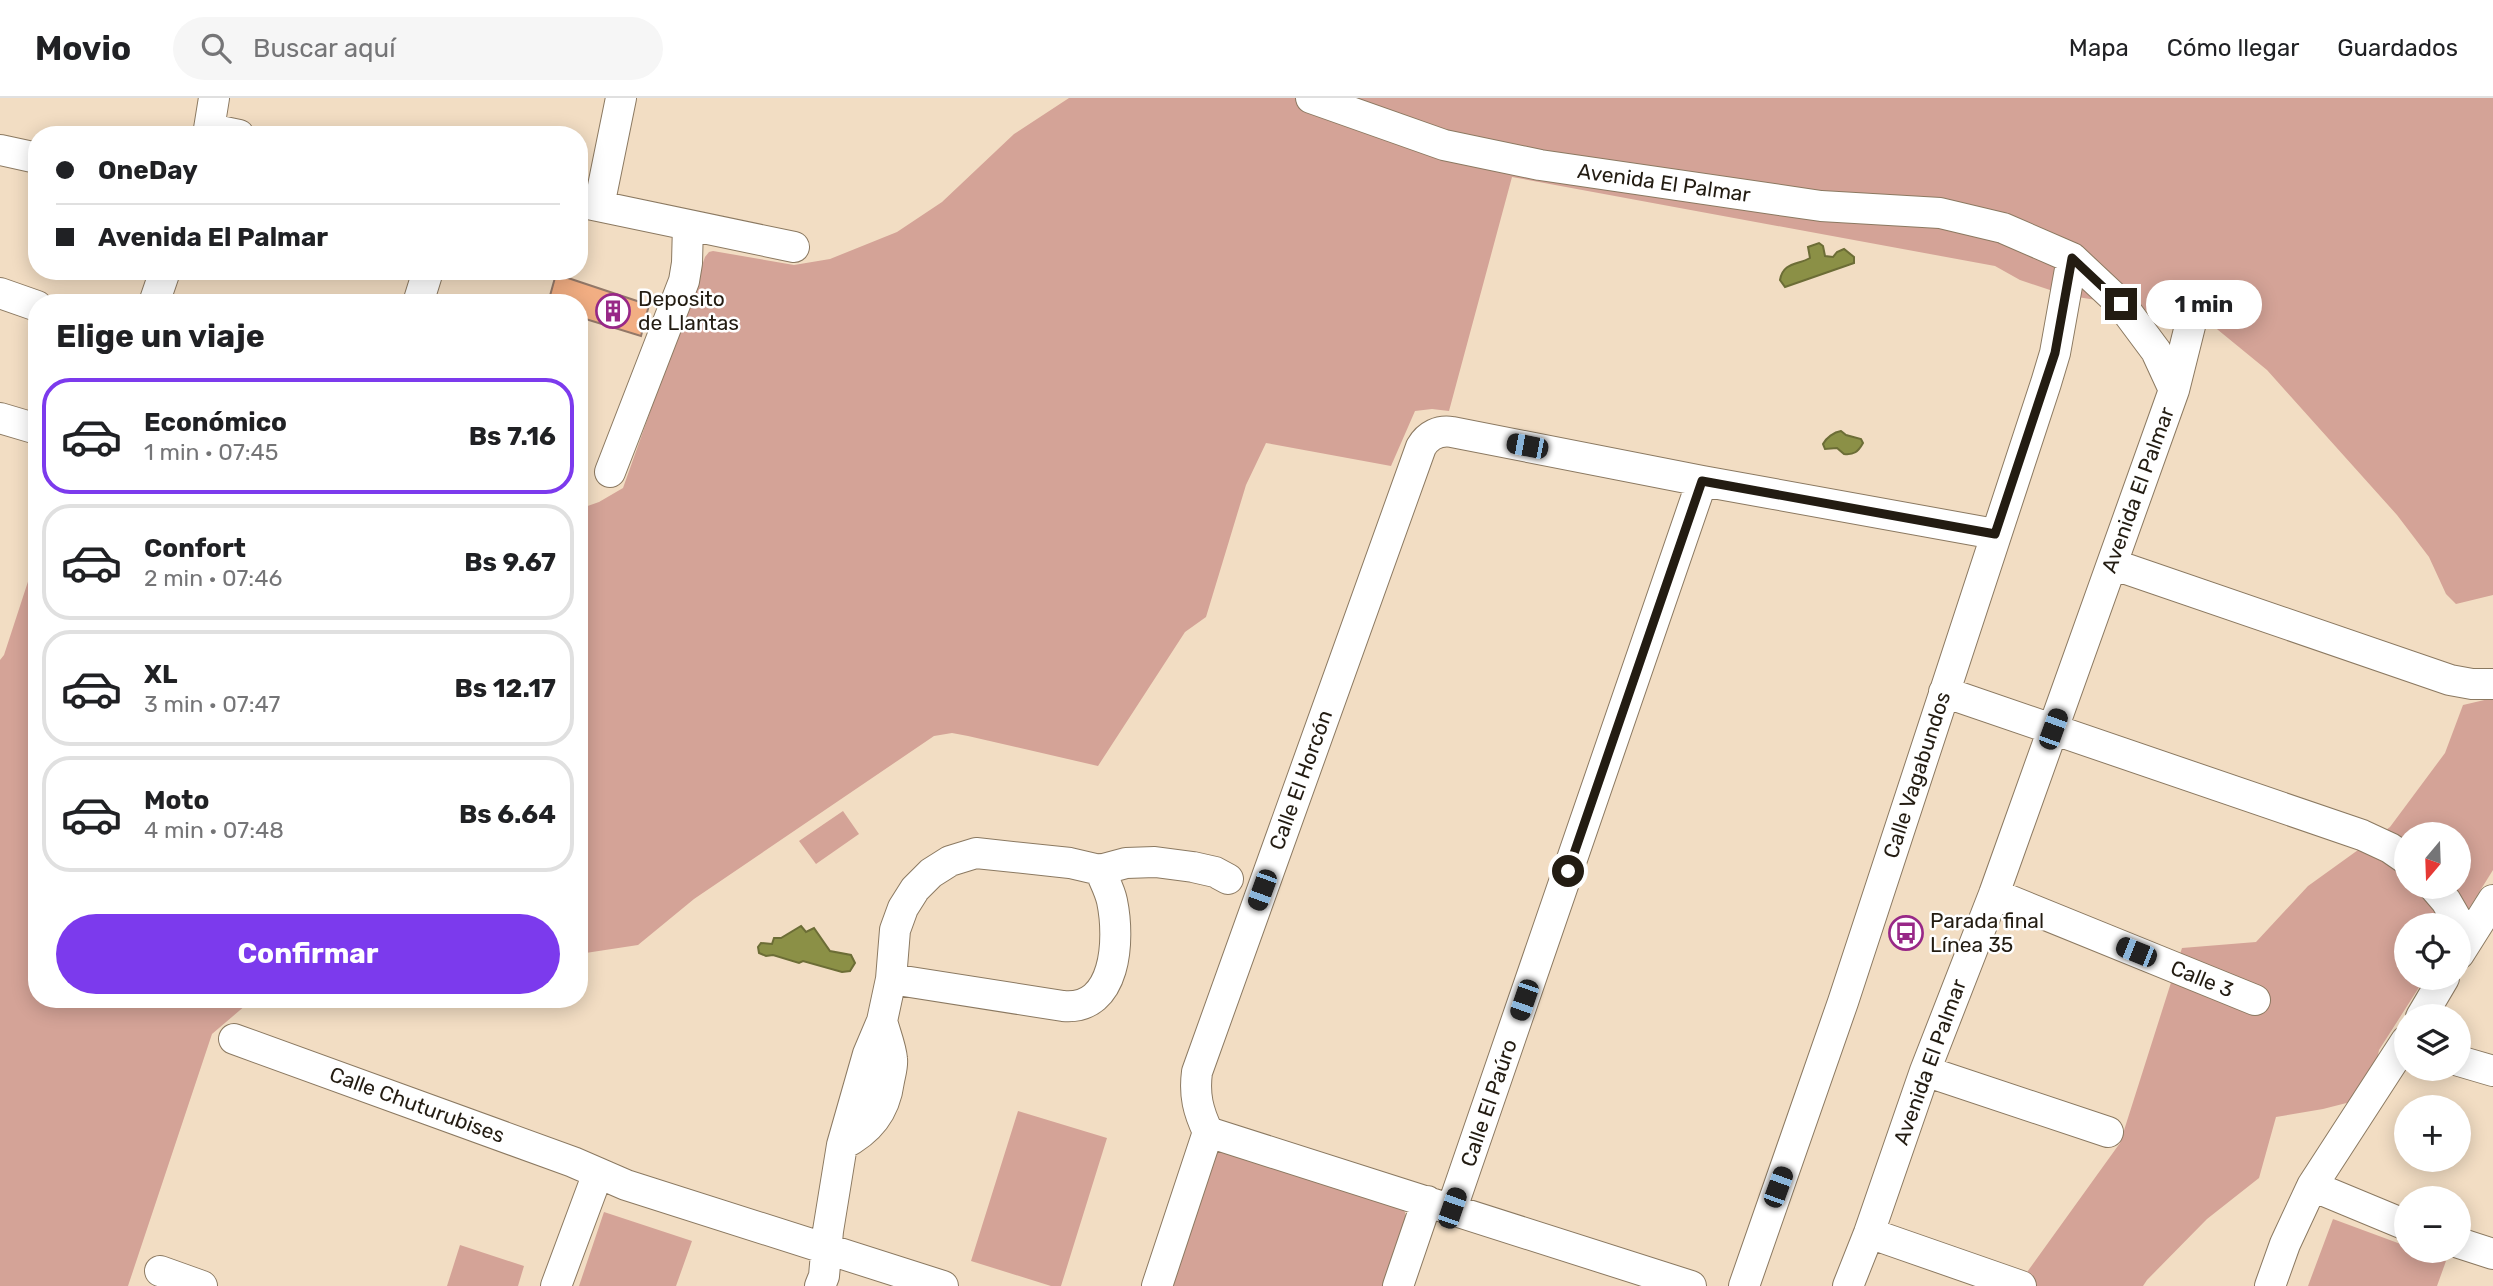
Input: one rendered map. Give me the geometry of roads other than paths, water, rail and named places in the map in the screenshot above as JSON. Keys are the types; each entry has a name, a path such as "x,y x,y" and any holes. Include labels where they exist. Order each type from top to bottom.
{"street":[{"path":"210,126 214,98"},
{"path":"621,98 589,204 794,247"},
{"name":"Avenida El Palmar","path":"1311,98 1444,145 1540,165 1821,206 1940,213 2003,228 2072,258 2121,304 2156,351 2174,390 1994,894 1925,1071 1848,1286"},
{"path":"1,153 28,157"},
{"path":"610,472 684,281 688,225"},
{"name":"Calle Vagabundos","path":"1744,1286 1843,1002 2055,353 2072,258"},
{"path":"0,293 28,303"},
{"path":"2174,390 2191,322"},
{"path":"0,418 28,426"},
{"name":"Calle El Horcón","path":"1208,1132 1198,1111 1195,1091 1197,1072 1421,447 1434,434 1452,432 1702,481"},
{"path":"1702,481 1995,534"},
{"name":"Calle El Paúro","path":"1398,1286 1440,1205 1702,481"},
{"path":"2112,564 2449,680 2493,684"},
{"path":"1944,692 2362,835 2394,851"},
{"path":"820,1286 824,1276 842,1145 871,1126 881,1111 887,1094 880,1057 882,1021 891,979 895,930 903,908 915,889 931,873 950,861 976,853 1070,863 1100,870 1126,863 1155,862 1193,867 1228,879"},
{"path":"891,979 1071,1007 1088,1003 1101,993 1105,985 1116,939 1112,900 1100,870"},
{"name":"Calle 3","path":"1994,894 2255,1000"},
{"path":"2471,934 2493,900"},
{"name":"Calle Chuturubises","path":"234,1039 573,1161 626,1185 943,1286"},
{"path":"2270,1286 2285,1244 2312,1186 2394,1061"},
{"path":"2471,1064 2493,1071"},
{"path":"1925,1071 2108,1132"},
{"path":"1157,1286 1208,1132 1691,1286"},
{"path":"556,1286 598,1173"},
{"path":"2312,1186 2394,1220"},
{"path":"1869,1233 2021,1286"},
{"path":"2471,1247 2493,1254"},
{"path":"159,1271 202,1286"}],"place":[{"name":"Deposito de Llantas","path":"613,311"},
{"name":"Parada final Línea 35","path":"1906,933"}]}
